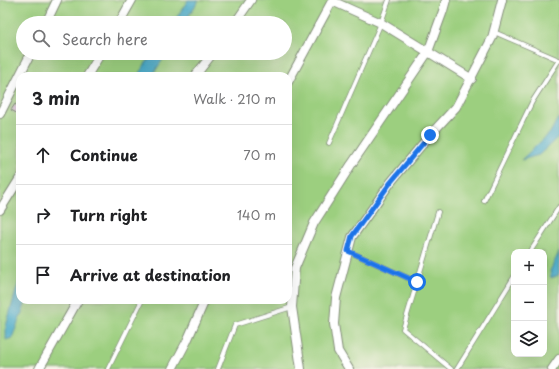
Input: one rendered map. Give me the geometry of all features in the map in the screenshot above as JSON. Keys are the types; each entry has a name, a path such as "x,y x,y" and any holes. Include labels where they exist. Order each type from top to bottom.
{"street":[{"path":"49,16 57,0"},
{"path":"123,16 132,0"},
{"path":"240,16 251,0"},
{"path":"301,369 292,307 295,268 314,223 351,164 428,52 446,0"},
{"path":"349,369 338,351 334,324 336,298 352,236 386,188 430,135 456,107 472,79 492,38 502,0"},
{"path":"292,75 332,1 381,23 472,79"},
{"path":"21,72 27,60"},
{"path":"89,72 97,60"},
{"path":"198,72 208,60"},
{"path":"0,114 16,83"},
{"path":"0,210 16,184"},
{"path":"39,369 76,304"},
{"path":"172,369 188,341 203,304"},
{"path":"552,369 559,359"}],"lane":[{"path":"329,144 381,23 389,0"},
{"path":"484,201 532,102 559,60 494,32"},
{"path":"532,249 559,207"},
{"path":"438,212 403,329 451,369"},
{"path":"348,251 417,282"},
{"path":"457,369 511,282"},
{"path":"108,369 140,304"},
{"path":"218,369 236,325 292,307"}],"green space":[{"path":"0,0 559,0 559,369 0,369"}],"water":[{"path":"188,0 199,0 189,16 178,16"},
{"path":"148,60 162,60 155,72 140,72"},
{"path":"558,118 559,136 539,155 521,160 550,133"},
{"path":"559,252 559,273 557,276 551,278 550,271"},
{"path":"16,291 16,304 25,304 12,338 6,340 6,326"}],"building":[{"path":"15,104 16,105 16,113 11,110"}],"route":[{"path":"417,282 348,251 352,236 391,182 430,135"}]}
